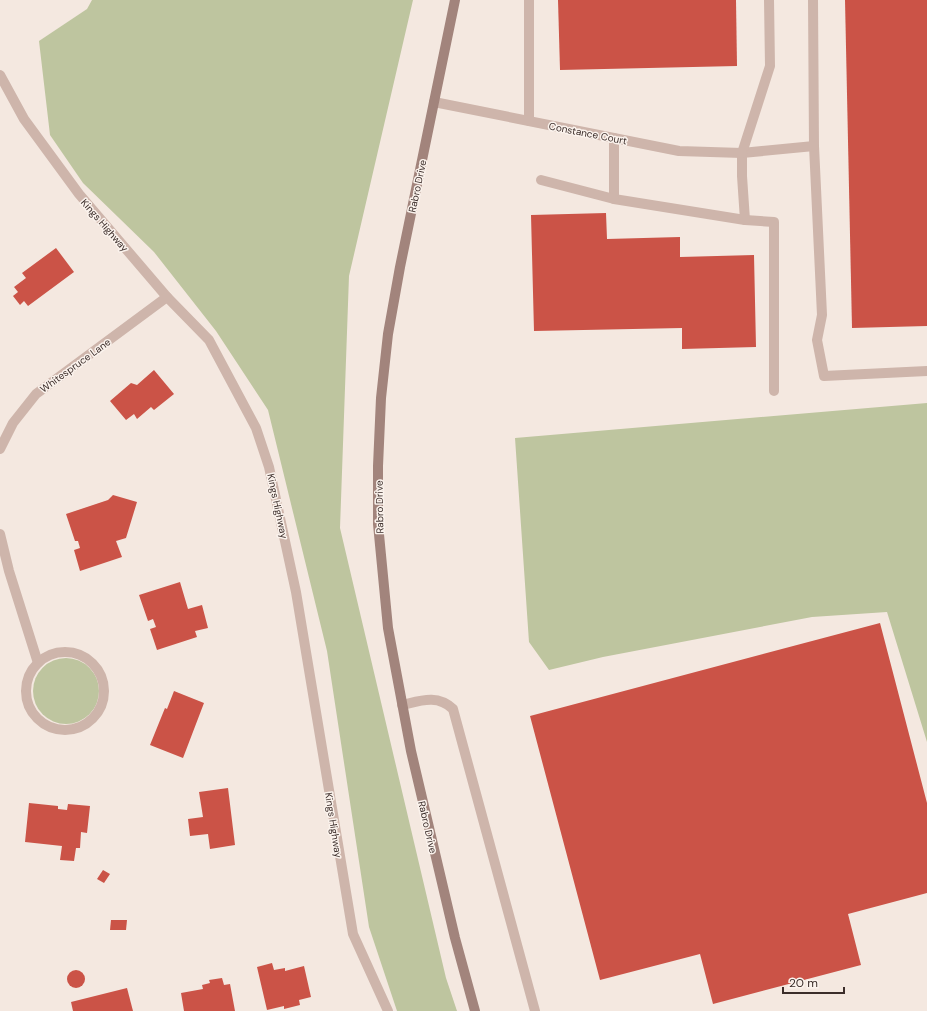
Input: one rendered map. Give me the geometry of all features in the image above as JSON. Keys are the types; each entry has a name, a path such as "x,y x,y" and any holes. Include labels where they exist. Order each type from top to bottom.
{"main road":[{"name":"Rabro Drive","path":"455,0 393,302 381,398 378,466 379,531 388,628 410,751 454,938 475,1011"}],"street":[{"path":"529,0 529,121"},
{"path":"745,220 742,153 770,66 769,0"},
{"path":"813,0 814,146 822,315 817,340 824,376 927,370"},
{"name":"Kings Highway","path":"0,75 24,119 79,194 168,297 209,340 256,428 270,466 296,592 353,934 388,1011"},
{"name":"Constance Court","path":"434,102 679,151 742,153 814,146"},
{"path":"614,138 614,199"},
{"path":"541,180 614,199 745,220 774,222 774,390"},
{"name":"Whitespruce Lane","path":"0,449 13,423 36,394 168,297"},
{"path":"0,534 9,571 38,663"},
{"path":"60,652 73,653 85,657 95,665 101,676 104,689 102,702 97,713 88,722 77,728 64,730 51,727 40,721 32,711 27,699 26,686 30,673 38,663 48,656 60,652"},
{"path":"402,705 431,699 447,703 453,709 535,1011"}],"green space":[{"path":"92,0 413,0 349,276 340,528 446,978 457,1011 397,1011 369,927 327,651 268,410 216,331 154,252 83,183 50,135 39,41 87,9"},
{"path":"927,403 927,742 887,612 812,617 603,657 549,670 529,642 515,438"},
{"path":"66,658 79,660 94,673 97,678 99,691 97,704 84,719 79,722 66,724 53,722 38,709 35,704 33,691 35,678 48,663 53,660"}],"building":[{"path":"558,0 736,0 737,66 560,70"},
{"path":"845,0 927,0 927,326 852,328"},
{"path":"606,213 607,239 680,237 680,257 754,255 756,347 682,349 682,328 534,331 531,215"},
{"path":"56,248 74,272 28,306 24,301 20,305 13,296 18,292 14,287 26,278 22,273"},
{"path":"154,370 174,394 154,410 151,407 137,419 134,414 126,420 110,401 131,383 137,385"},
{"path":"113,495 137,502 126,538 116,541 122,557 80,571 74,550 80,548 78,541 75,541 66,514 108,500"},
{"path":"180,582 188,609 202,605 208,628 195,631 197,637 157,650 150,629 156,627 153,619 148,621 139,595"},
{"path":"880,623 927,803 927,893 848,914 861,965 713,1004 700,954 600,980 530,716"},
{"path":"174,691 204,703 183,758 150,745 165,708 167,709"},
{"path":"228,788 235,845 210,849 208,834 190,836 188,819 203,817 199,792"},
{"path":"29,803 58,806 58,809 67,810 68,804 90,806 87,833 81,832 80,848 76,848 74,861 60,860 62,846 25,842"},
{"path":"103,870 110,874 104,883 97,879"},
{"path":"111,920 127,920 126,930 110,930"},
{"path":"272,963 274,970 285,968 285,971 304,966 311,997 299,1000 300,1005 284,1009 284,1006 267,1010 257,967"},
{"path":"76,970 82,973 85,979 82,985 76,988 70,985 67,979 70,973"},
{"path":"222,978 224,985 230,984 235,1011 184,1011 181,993 203,989 202,985 210,983 209,980"},
{"path":"127,988 133,1011 73,1011 71,1002"}]}
